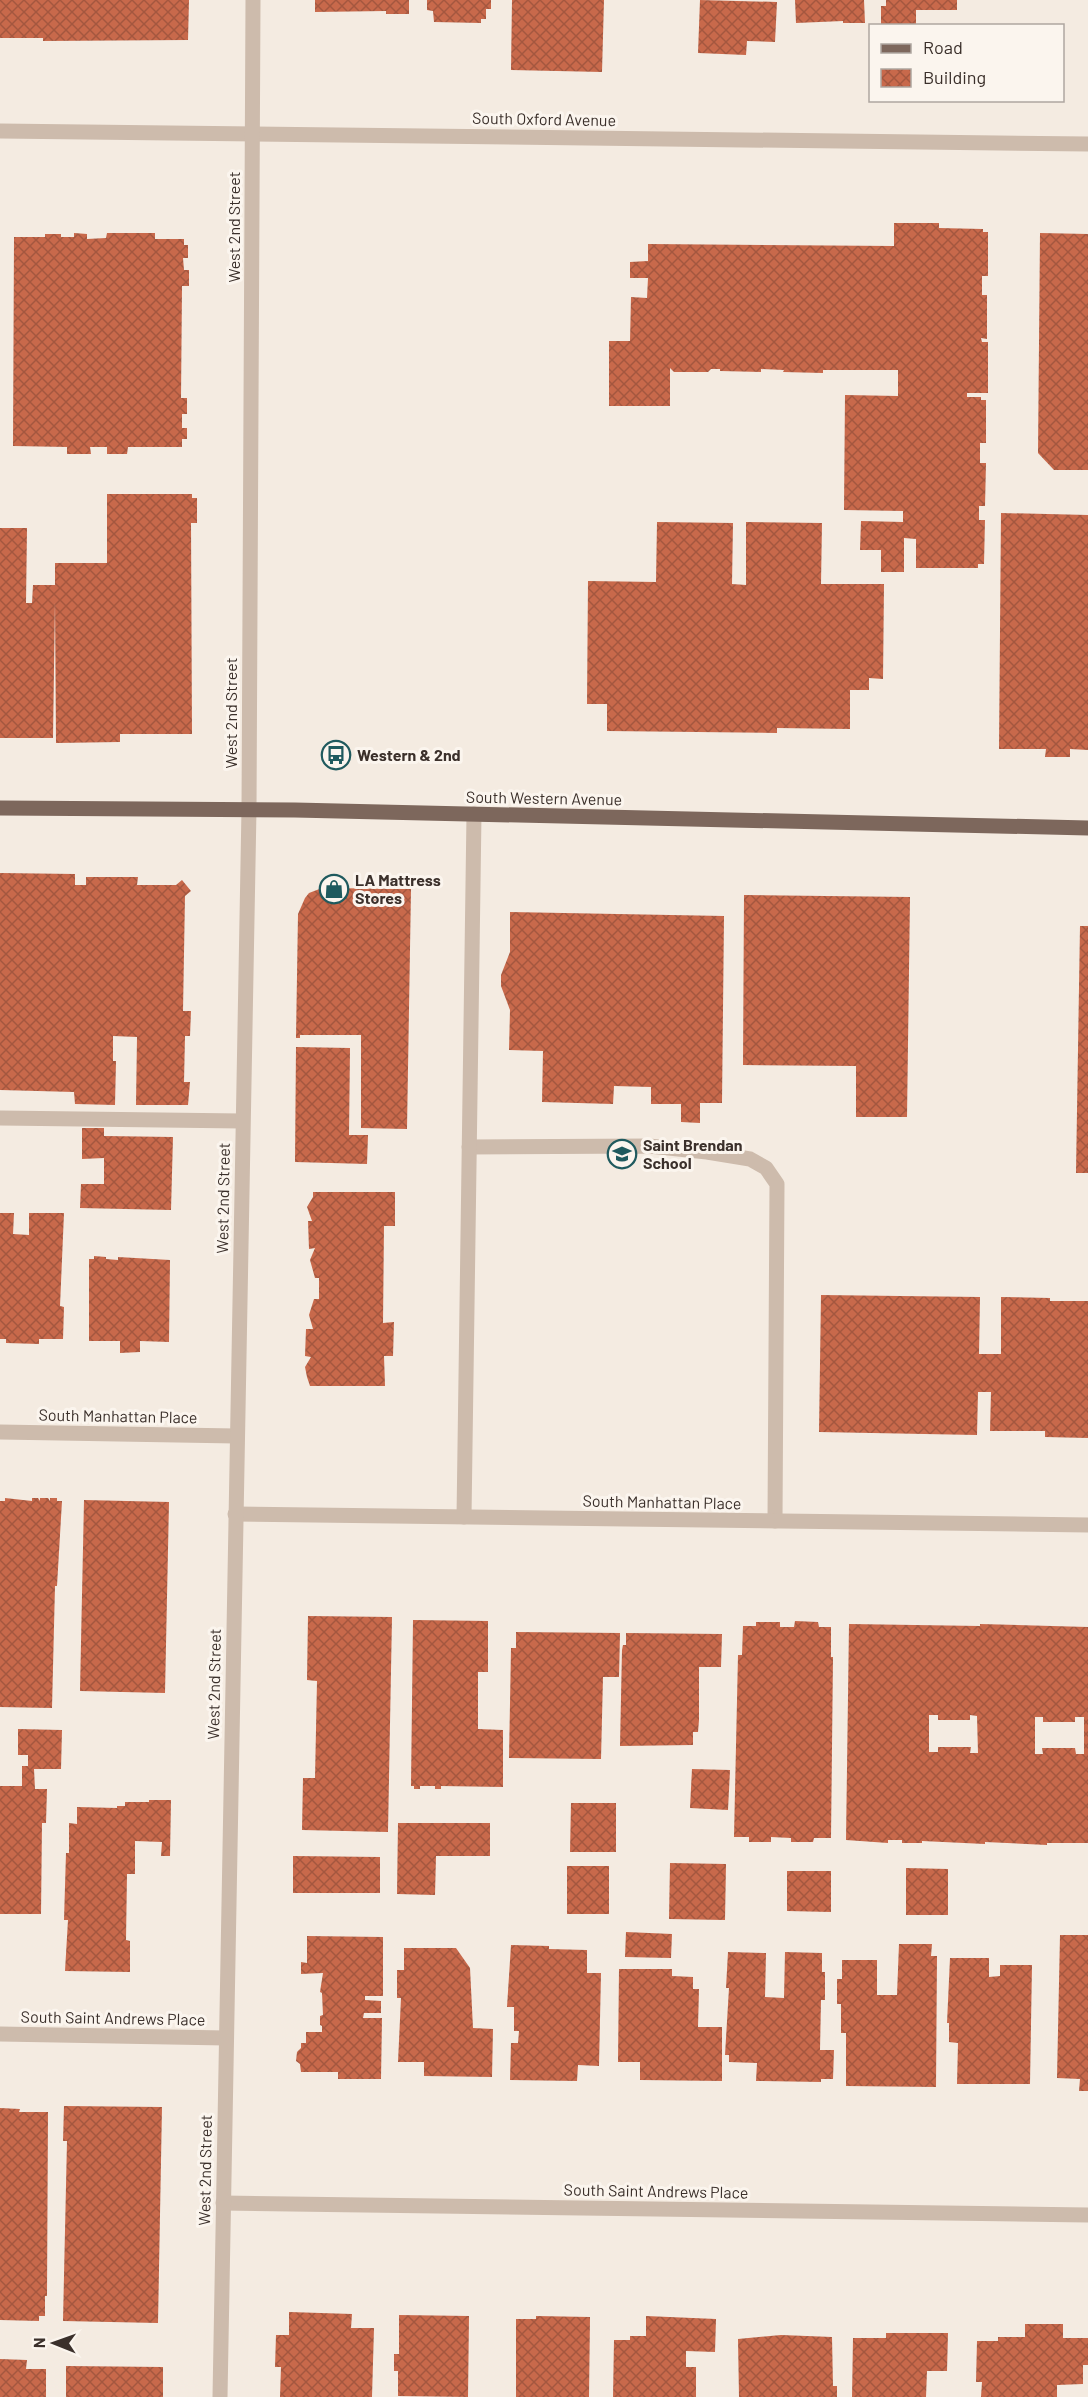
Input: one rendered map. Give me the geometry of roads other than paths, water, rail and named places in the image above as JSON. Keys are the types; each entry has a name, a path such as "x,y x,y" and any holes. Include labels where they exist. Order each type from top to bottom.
{"main road":[{"name":"South Western Avenue","path":"0,808 249,809 1088,828"}],"street":[{"name":"West 2nd Street","path":"220,2397 249,809 253,0"},
{"name":"South Oxford Avenue","path":"0,131 1088,144"},
{"path":"464,1517 474,814"},
{"path":"0,1118 242,1121"},
{"path":"469,1147 649,1146 750,1158 766,1168 777,1184 778,1195 775,1521"},
{"name":"South Manhattan Place","path":"0,1432 236,1436"},
{"name":"South Manhattan Place","path":"235,1514 1088,1525"},
{"name":"South Saint Andrews Place","path":"0,2034 226,2038"},
{"name":"South Saint Andrews Place","path":"223,2203 1088,2215"}],"place":[{"name":"Western & 2nd","path":"336,755"},
{"name":"LA Mattress Stores","path":"334,889"},
{"name":"Saint Brendan School","path":"622,1154"}]}
